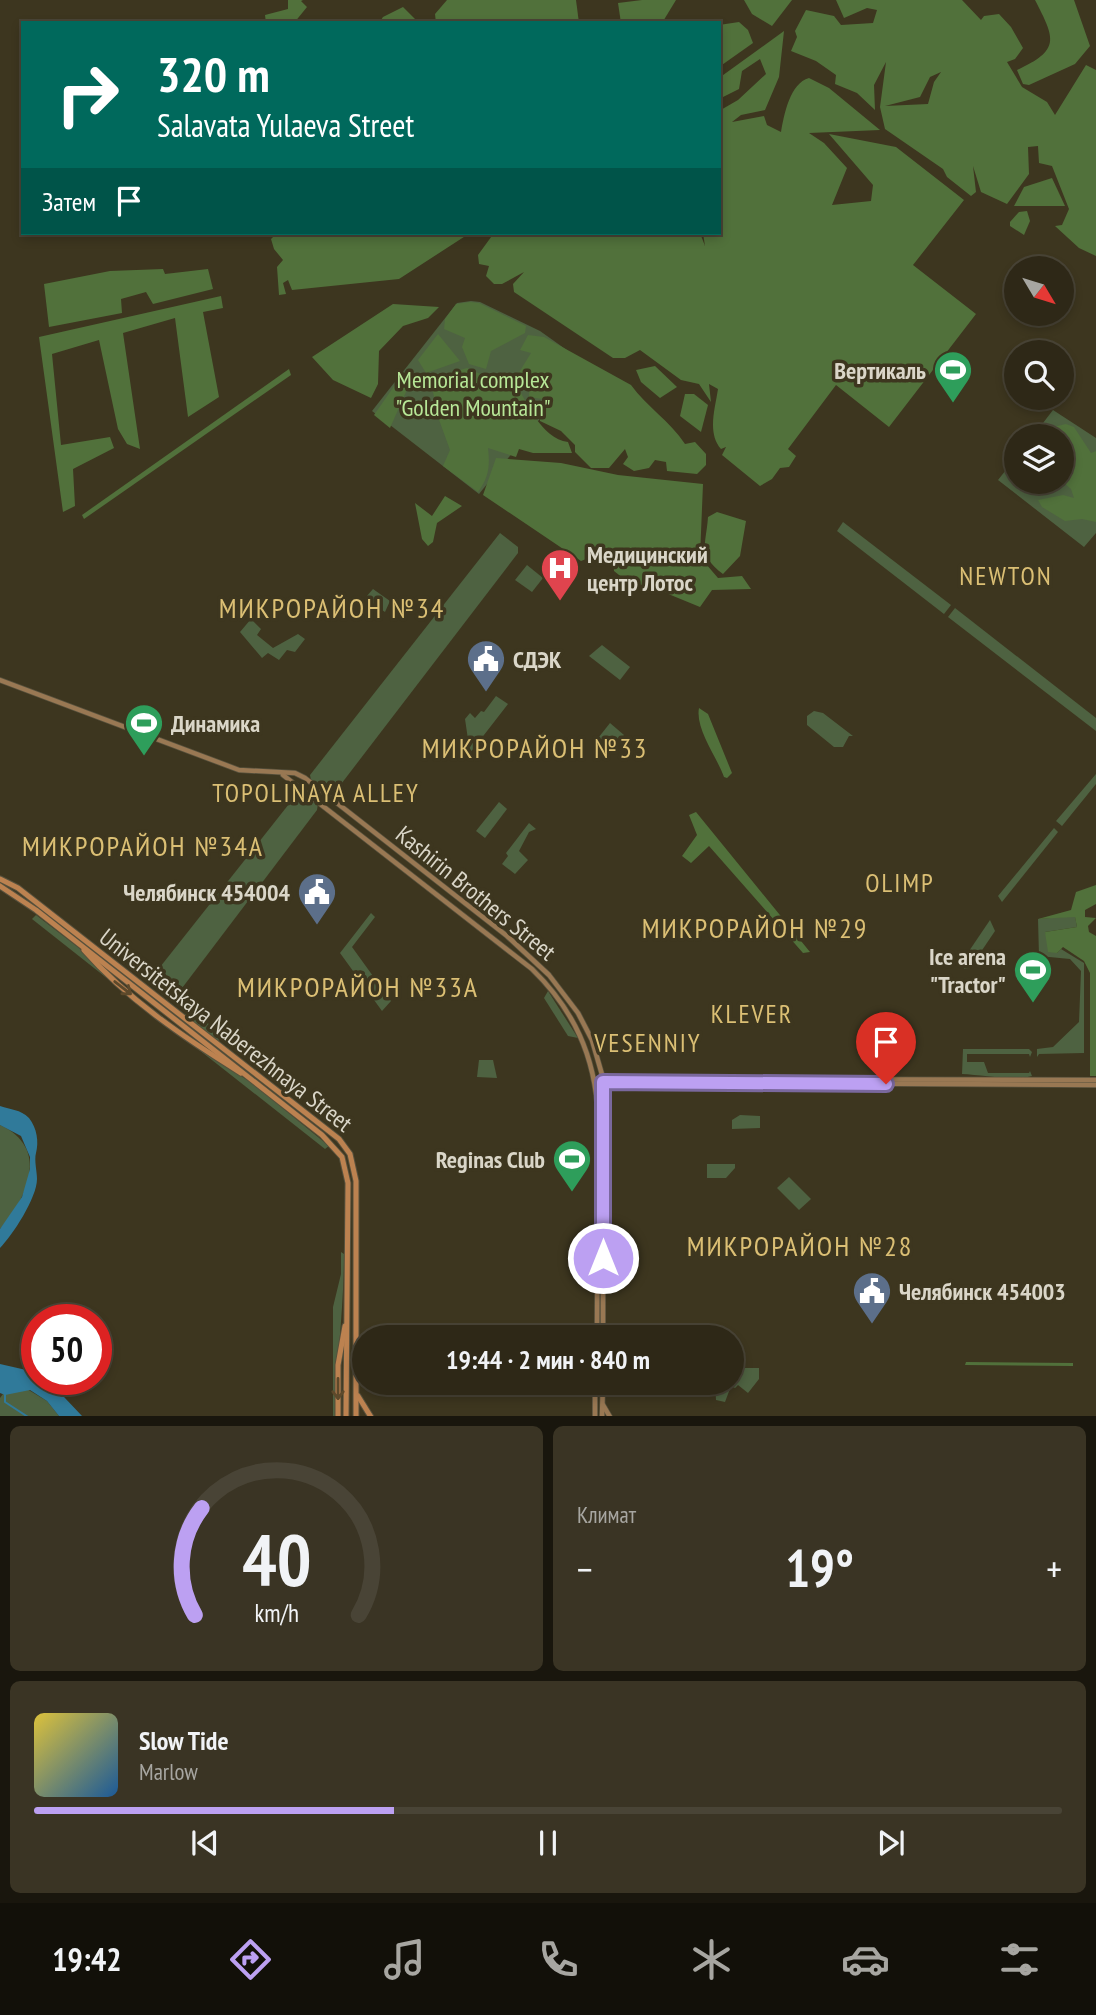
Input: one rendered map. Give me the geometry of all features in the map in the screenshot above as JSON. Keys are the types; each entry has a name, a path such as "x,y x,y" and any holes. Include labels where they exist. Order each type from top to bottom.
{"main road":[{"name":"Kashirin Brothers Street","path":"0,680 239,770 295,774 305,778 534,959 562,989 595,1046 603,1080 597,1325"},
{"name":"Kashirin Brothers Street","path":"278,773 290,779 495,938 540,977 561,1002 584,1040 595,1081 601,1139 603,1325"},
{"name":"Universitetskaya Naberezhnaya Street","path":"0,879 18,888 247,1066 334,1135 347,1149 356,1181 356,1325"},
{"name":"Universitetskaya Naberezhnaya Street","path":"0,886 75,940 257,1082 322,1135 342,1157 348,1183 346,1416"},
{"path":"595,1081 1096,1083"},
{"path":"338,1416 338,1366 348,1313"},
{"name":"Universitetskaya Naberezhnaya Street","path":"356,1395 356,1416"},
{"path":"358,1395 371,1416"},
{"path":"595,1416 596,1395"},
{"path":"602,1416 603,1395"},
{"path":"603,1404 610,1416"}],"green space":[{"path":"288,0 303,0 301,1 307,7 296,21 266,21 265,15 288,9"},
{"path":"447,0 576,0 579,21 436,21 435,14"},
{"path":"676,0 663,21 621,21 618,3"},
{"path":"744,0 792,0 772,26 752,14"},
{"path":"836,0 962,0 981,20 984,16 999,14 1011,27 1023,48 1015,59 1007,62 1022,87 1047,102 1055,115 1086,65 1096,70 1096,256 1079,248 1055,226 1062,225 1069,209 1052,166 1039,163 1038,146 1028,147 1029,174 1007,204 981,192 973,166 976,192 971,196 947,177 943,169 885,129 880,107 886,62 874,85 875,110 857,93 835,84 836,75 816,61 791,51 797,37 795,31 806,10 834,16 841,25 873,23 877,10 867,8 844,18","holes":["941,72 934,82 928,104 885,106 920,97 930,77"]},
{"path":"1035,0 1074,0 1090,46 1075,64 1029,85 1023,84 1017,70 1041,56 1050,42 1047,25"},
{"path":"403,7 417,21 380,21"},
{"path":"739,22 748,30 753,43 721,66 721,25"},
{"path":"784,31 779,77 765,110 741,115 732,122 764,116 767,125 781,132 789,100 802,81 809,78 829,88 880,130 809,133 824,143 847,168 832,205 871,201 873,185 829,134 896,147 964,200 913,265 976,314 889,427 836,385 788,449 796,456 789,467 780,468 772,479 760,486 722,455 726,447 721,449 713,428 718,389 709,384 711,402 699,384 681,380 640,350 625,358 613,358 514,292 513,284 524,272 502,284 494,284 486,276 489,266 479,264 478,255 493,235 701,235 705,246 703,235 721,235 721,110 738,100 766,74 760,59 742,71 739,89 721,98 721,77"},
{"path":"1052,178 1065,206 1014,206 1024,187"},
{"path":"1027,211 1030,221 1024,235 1010,226 1010,222 1019,212"},
{"path":"275,235 467,235 399,279 292,290 288,280 283,283 286,294 279,295 277,267 283,260 274,249 271,239"},
{"path":"163,269 165,274 208,269 213,289 153,304 146,292 121,299 122,313 49,327 44,284 110,271"},
{"path":"221,296 223,308 203,312 219,397 188,417 175,318 123,333 140,449 127,444 118,429 99,340 52,354 61,445 110,437 114,448 73,469 75,506 63,512 39,337"},
{"name":"Memorial complex \"Golden Mountain\"","path":"480,302 540,331 585,363 479,494 372,411 457,303"},
{"path":"479,303 526,326 525,333 491,351 486,369 469,364 462,347 465,338 444,329 445,319 456,304"},
{"path":"393,304 439,307 428,318 403,326 379,351 378,384 371,398 333,380 312,357"},
{"path":"438,334 460,361 426,373 418,360"},
{"path":"528,335 544,337 631,385 685,444 695,442 706,454 706,465 697,474 667,471 666,462 655,460 649,468 634,471 623,464 628,457 625,449 609,468 591,468 575,452 575,445 561,431 540,421 539,411 548,407 542,399 529,397 530,380 515,379 531,353 520,350"},
{"path":"655,366 677,387 660,398 641,382 636,370"},
{"path":"467,368 494,380 513,379 542,426 558,439 568,442 572,453 533,453 519,449 516,457 488,448 488,471 478,492 443,466 450,450 438,417 432,387 450,373"},
{"path":"289,369 291,375 84,519 82,515"},
{"path":"413,376 390,428 374,415 397,382"},
{"path":"685,394 694,394 708,405 701,432 680,416"},
{"path":"1053,410 1096,438 1096,533 1084,547 1016,494 1074,494 1074,424 1042,424"},
{"path":"1074,427 1091,453 1096,451 1096,522 1082,519 1065,521 1042,507 1038,500 1063,495 1074,498"},
{"path":"496,458 561,463 618,475 703,484 700,557 718,578 742,576 751,589 712,590 700,607 661,591 639,591 614,571 613,559 604,552 581,561 483,495"},
{"path":"1004,472 1004,485 998,480"},
{"path":"445,496 462,506 437,523 433,542 428,546 422,539 415,503 432,516"},
{"path":"717,512 746,521 740,556 723,574 709,561 705,549 708,517"},
{"path":"843,522 951,605 944,614 837,531"},
{"path":"500,533 518,547 518,553 335,792 327,793 311,780 310,775"},
{"path":"527,565 543,578 532,592 515,580"},
{"path":"373,589 390,601 385,612 366,600"},
{"path":"955,608 1096,718 1096,731 948,617"},
{"path":"251,619 261,629 257,635 273,648 298,634 305,639 295,652 287,650 279,660 268,653 262,658 240,632"},
{"path":"602,645 630,667 620,680 589,656"},
{"path":"496,696 508,704 470,753 465,719 470,713 475,718 481,711 484,712"},
{"path":"699,708 708,714 732,773 727,778 724,777 703,734"},
{"path":"814,711 823,713 853,736 849,736 843,747 834,747 807,725 807,716"},
{"path":"610,723 624,735 610,753 595,742"},
{"path":"1096,774 1096,784 1062,826 1056,821"},
{"path":"300,790 318,803 317,810 173,1000 168,1000 149,981"},
{"path":"499,802 507,809 485,838 476,831"},
{"path":"696,812 810,952 803,953 709,846 691,863 682,856 697,835 689,815"},
{"path":"529,823 536,829 529,832 519,851 528,860 515,874 502,864 508,856 506,853"},
{"path":"1054,828 1058,832 1002,902 998,896"},
{"path":"1096,885 1096,904 1085,910 1085,917 1096,918 1088,926 1089,932 1096,936 1096,1076 1090,1076 1090,973 1084,961 1063,947 1057,953 1048,952 1045,932 1077,927 1075,917 1038,919 1071,910 1076,892"},
{"path":"371,913 375,917 352,947 391,1001 382,1011 340,953"},
{"path":"36,915 79,948 113,983 32,919"},
{"path":"1075,916 1077,927 1045,932 1057,953 1061,949 1084,963 1084,1053 1039,1054 1037,1057 1037,1049 1053,1047 1079,1022 1081,971 1070,959 1039,956 1038,919"},
{"path":"990,920 995,931 970,968 964,969 965,957"},
{"path":"548,991 578,1038 568,1036 544,998"},
{"path":"188,1011 225,1034 219,1041 185,1015"},
{"path":"198,1049 252,1083 329,1146 325,1149"},
{"path":"963,1049 1029,1049 1032,1052 1030,1057 1029,1054 967,1054 967,1062 984,1062 988,1073 1030,1071 1032,1076 1009,1078 962,1074"},
{"path":"479,1060 493,1060 497,1078 477,1077"},
{"path":"740,1115 760,1116 760,1128 732,1129 732,1120"},
{"path":"0,1125 16,1135 25,1146 29,1174 19,1202 0,1229"},
{"path":"707,1164 735,1164 735,1168 726,1178 707,1178"},
{"path":"789,1177 811,1199 799,1210 777,1188"},
{"path":"341,1252 344,1254 343,1295 336,1416 333,1416 333,1307 341,1274"},
{"path":"966,1362 1073,1363 1073,1366 965,1365"},
{"path":"744,1368 759,1368 759,1379 748,1393 744,1390"},
{"path":"21,1390 21,1395 37,1395 47,1401 59,1416 0,1416 0,1398 3,1394"},
{"path":"716,1395 728,1395 725,1402 716,1400"}],"water":[{"path":"0,1106 19,1111 32,1122 36,1131 37,1179 28,1206 0,1248 0,1229 22,1197 30,1169 30,1157 21,1136 0,1125"},
{"path":"0,1364 21,1369 21,1392 5,1395 0,1393"},
{"path":"38,1395 62,1395 82,1416 59,1416 47,1401"}],"waterway":[{"path":"5,1395 5,1402 26,1416"}],"place":[{"name":"Вертикаль","path":"953,404"},
{"name":"Медицинский центр Лотос","path":"560,602"},
{"name":"СДЭК","path":"486,693"},
{"name":"Динамика","path":"144,757"},
{"name":"Челябинск 454004","path":"317,926"},
{"name":"Ice arena \"Tractor\"","path":"1033,1004"},
{"name":"Reginas Club","path":"572,1193"},
{"name":"Челябинск 454003","path":"872,1325"}],"district":[{"name":"NEWTON","path":"1006,575"},
{"name":"МИКРОРАЙОН №34","path":"332,607"},
{"name":"МИКРОРАЙОН №33","path":"535,747"},
{"name":"TOPOLINAYA ALLEY","path":"316,792"},
{"name":"МИКРОРАЙОН №34А","path":"143,845"},
{"name":"OLIMP","path":"900,882"},
{"name":"МИКРОРАЙОН №29","path":"755,927"},
{"name":"МИКРОРАЙОН №33А","path":"358,986"},
{"name":"KLEVER","path":"752,1013"},
{"name":"VESENNIY","path":"648,1042"},
{"name":"МИКРОРАЙОН №28","path":"800,1245"}],"route":[{"path":"603,1258 603,1082 886,1084"}]}
